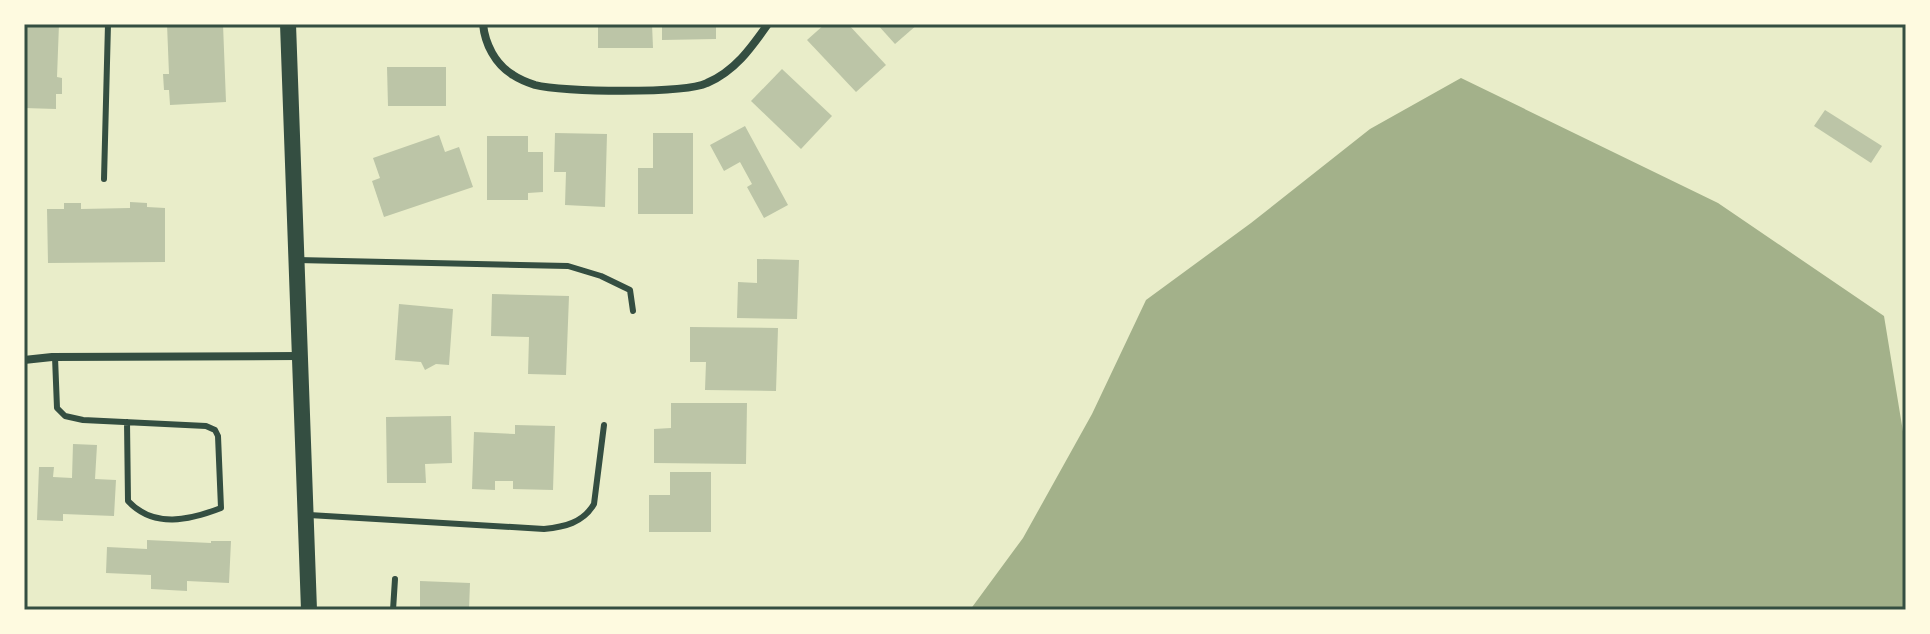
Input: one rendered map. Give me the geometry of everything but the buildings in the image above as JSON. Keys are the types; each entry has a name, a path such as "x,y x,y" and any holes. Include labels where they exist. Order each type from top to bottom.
{"main road":[{"path":"288,24 309,610"}],"street":[{"path":"483,24 484,37 495,59 512,75 535,85 570,89 680,90 704,85 725,74 746,56 768,24"},
{"path":"24,360 55,357 300,356"}],"lane":[{"path":"104,179 108,24"},
{"path":"297,260 568,266 601,276 630,290 633,311"},
{"path":"55,357 57,408 65,416 83,420 127,422 206,426 215,430 218,436 221,508 179,521 146,514 133,507 128,501 127,422"},
{"path":"305,515 557,528 587,516 594,504 604,425"},
{"path":"393,610 395,579"}],"shaded area":[{"path":"1461,78 1718,203 1884,316 1906,450 1906,610 970,610 1023,538 1092,414 1146,300 1251,223 1370,129"}]}
